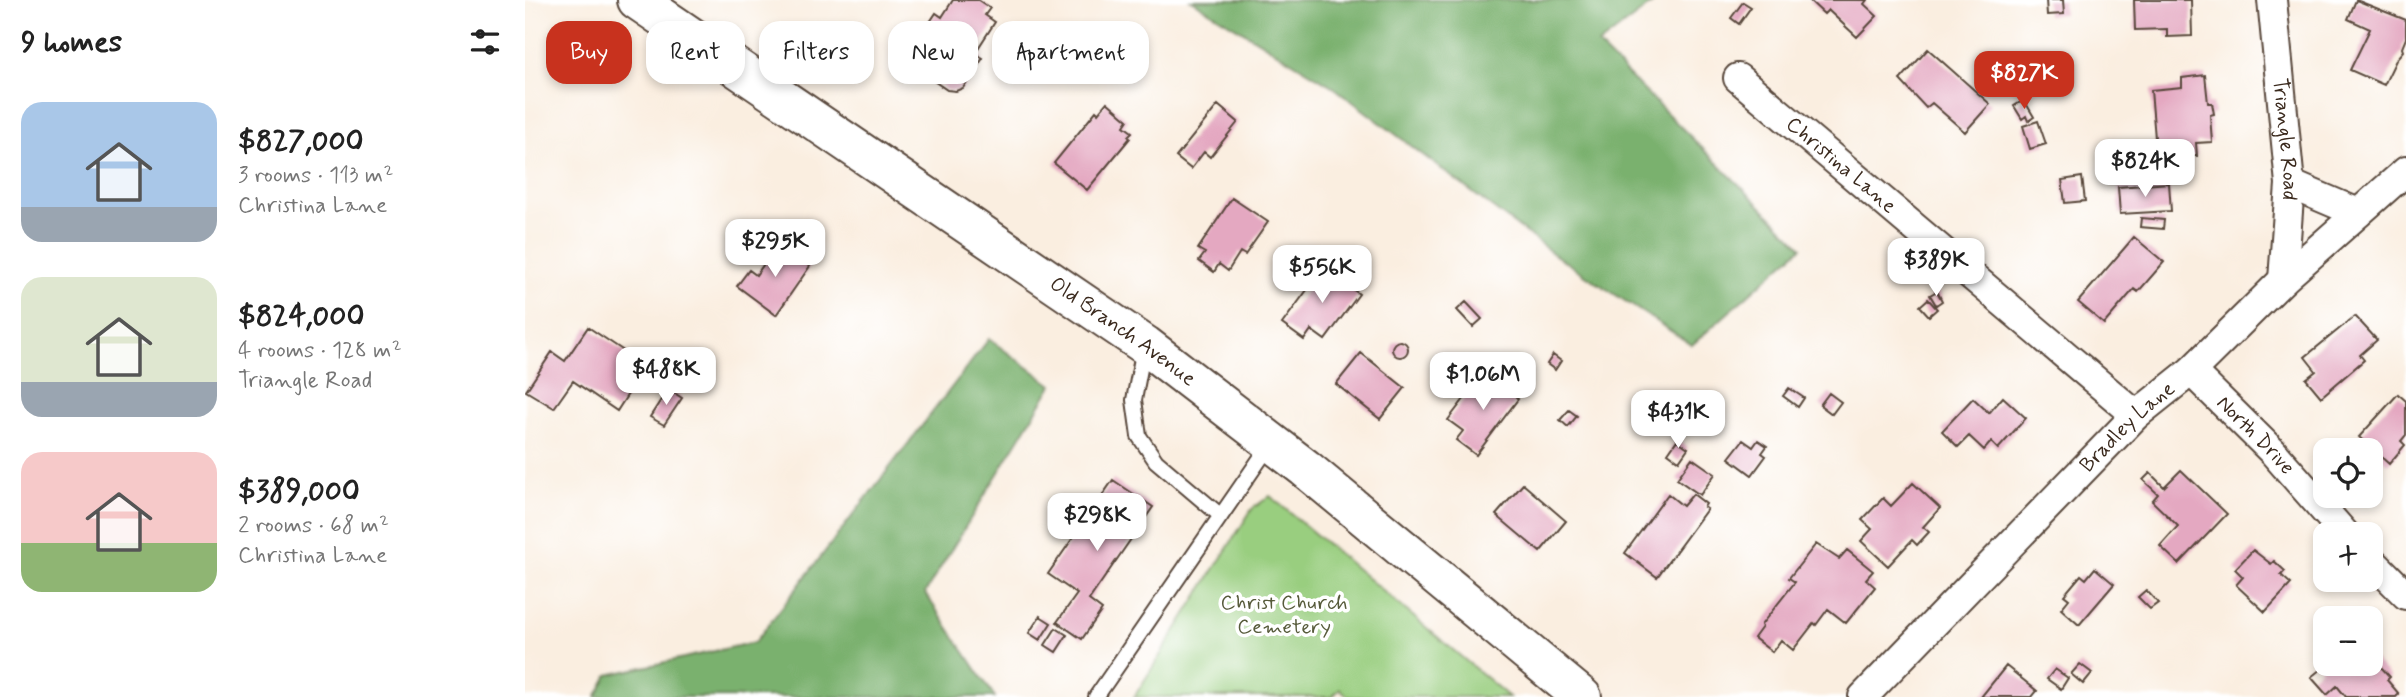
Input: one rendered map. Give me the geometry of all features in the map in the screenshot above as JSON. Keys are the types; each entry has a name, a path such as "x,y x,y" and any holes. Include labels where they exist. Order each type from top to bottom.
{"main road":[{"name":"Old Branch Avenue","path":"637,0 1145,345 1271,442 1582,697"}],"street":[{"name":"Triangle Road","path":"2272,0 2290,184 2283,280"},
{"name":"Christina Lane","path":"1738,78 2136,415"},
{"name":"Bradley Lane","path":"1863,697 2136,415 2191,371 2283,280 2406,171"},
{"path":"2290,184 2358,214"},
{"name":"North Drive","path":"2191,371 2273,452 2334,522"},
{"path":"2383,572 2406,595"}],"lane":[{"path":"1145,345 1134,400 1139,436 1156,461 1220,516"},
{"path":"1101,695 1271,442"}],"green space":[{"path":"1191,0 1657,0 1598,45 1802,247 1692,345 1555,255 1332,86"},
{"path":"989,339 1052,385 925,593 995,697 596,697 608,675 755,642"},
{"name":"Christ Church Cemetery","path":"1270,496 1509,697 1349,697 1340,689 1332,697 1134,697 1252,509"}],"building":[{"path":"953,0 978,0 990,8 985,15 994,21 978,48 978,21 931,21 936,13 942,17"},
{"path":"1809,0 1867,0 1864,4 1877,16 1857,37 1828,10 1824,14"},
{"path":"2046,0 2063,0 2064,14 2047,15"},
{"path":"2134,0 2191,0 2192,36 2167,37 2167,29 2135,30"},
{"path":"2356,0 2406,20 2403,51 2384,85 2350,70 2370,29 2348,19"},
{"path":"1743,2 1751,7 1739,24 1731,18"},
{"path":"1928,49 1990,104 1965,132 1932,103 1926,108 1900,80"},
{"path":"2205,75 2208,103 2212,103 2214,114 2210,115 2212,142 2196,143 2197,156 2190,156 2191,164 2179,165 2178,158 2166,159 2165,149 2156,150 2151,90 2182,87 2182,78"},
{"path":"938,84 966,84 956,91 947,90"},
{"path":"2024,100 2034,117 2028,121 2026,116 2022,119 2014,106"},
{"path":"1107,102 1128,120 1124,126 1132,132 1087,190 1054,163 1096,111 1098,113"},
{"path":"1218,105 1238,122 1210,157 1204,152 1191,169 1176,157"},
{"path":"2038,121 2046,144 2030,149 2023,126"},
{"path":"2082,177 2085,201 2065,203 2062,180"},
{"path":"2169,183 2171,211 2120,214 2118,187"},
{"path":"1232,198 1268,222 1245,255 1240,252 1228,271 1219,264 1214,272 1199,261 1205,253 1198,249"},
{"path":"2141,218 2164,220 2163,229 2140,227"},
{"path":"2134,237 2164,262 2138,292 2134,289 2104,324 2078,302"},
{"path":"779,243 810,266 776,315 737,286 749,270 756,275"},
{"path":"1334,261 1345,270 1339,279 1359,294 1325,340 1311,330 1304,340 1282,324 1324,267 1327,270"},
{"path":"1937,291 1942,301 1936,305 1930,295"},
{"path":"1928,299 1937,309 1929,316 1920,306"},
{"path":"1466,302 1482,319 1473,327 1457,310"},
{"path":"2355,316 2377,340 2360,355 2364,360 2321,397 2306,379 2316,371 2305,357"},
{"path":"588,327 646,366 617,411 573,381 554,408 526,391 552,352 565,361"},
{"path":"1400,341 1406,343 1406,355 1400,357 1394,355 1392,349 1394,343"},
{"path":"1361,353 1405,388 1380,419 1336,384"},
{"path":"1553,355 1561,361 1555,370 1547,364"},
{"path":"1484,373 1504,389 1510,381 1521,390 1516,397 1518,399 1476,455 1456,440 1463,431 1448,420"},
{"path":"1789,388 1804,398 1798,407 1783,396"},
{"path":"668,389 682,398 664,425 650,417"},
{"path":"1829,393 1841,402 1832,414 1820,405"},
{"path":"2398,394 2406,401 2406,435 2401,441 2405,445 2389,464 2383,459 2383,438 2359,437"},
{"path":"2003,397 2026,418 1998,449 1991,442 1984,450 1969,436 1958,447 1942,431 1973,398 1989,413"},
{"path":"1569,410 1577,416 1568,427 1560,420"},
{"path":"1677,440 1688,448 1679,461 1668,453"},
{"path":"1743,440 1753,447 1758,440 1767,446 1762,453 1766,456 1752,475 1729,458"},
{"path":"1692,458 1715,474 1700,495 1677,479"},
{"path":"2181,470 2227,514 2179,564 2160,546 2178,526 2152,501 2158,494 2143,480 2150,473 2164,487"},
{"path":"1113,480 1153,507 1089,600 1102,610 1082,639 1057,622 1077,594 1048,574"},
{"path":"1913,483 1940,508 1923,527 1929,532 1917,545 1912,540 1888,566 1861,541 1872,529 1862,520 1883,498 1891,506"},
{"path":"1523,484 1566,521 1540,552 1496,515"},
{"path":"1668,494 1683,506 1693,494 1706,504 1704,507 1707,509 1657,577 1625,553"},
{"path":"1816,544 1839,559 1847,550 1873,571 1866,579 1875,587 1846,623 1828,609 1793,650 1781,640 1772,652 1754,638 1795,582 1789,578"},
{"path":"2253,550 2271,564 2274,561 2285,571 2281,575 2291,584 2265,612 2236,585 2243,577 2235,569"},
{"path":"2095,568 2114,584 2079,625 2061,609 2069,599 2064,595 2081,575 2086,579"},
{"path":"2146,590 2158,603 2150,609 2138,597"},
{"path":"1040,616 1051,623 1040,640 1029,633"},
{"path":"1056,628 1067,635 1056,652 1045,645"},
{"path":"2080,664 2092,673 2083,684 2071,674"},
{"path":"2006,666 2037,691 2032,697 1981,697"},
{"path":"2055,669 2068,678 2061,689 2047,679"},
{"path":"2383,669 2390,677 2387,680 2399,694 2396,697 2346,697 2337,686 2327,695 2311,677 2383,676"}]}
